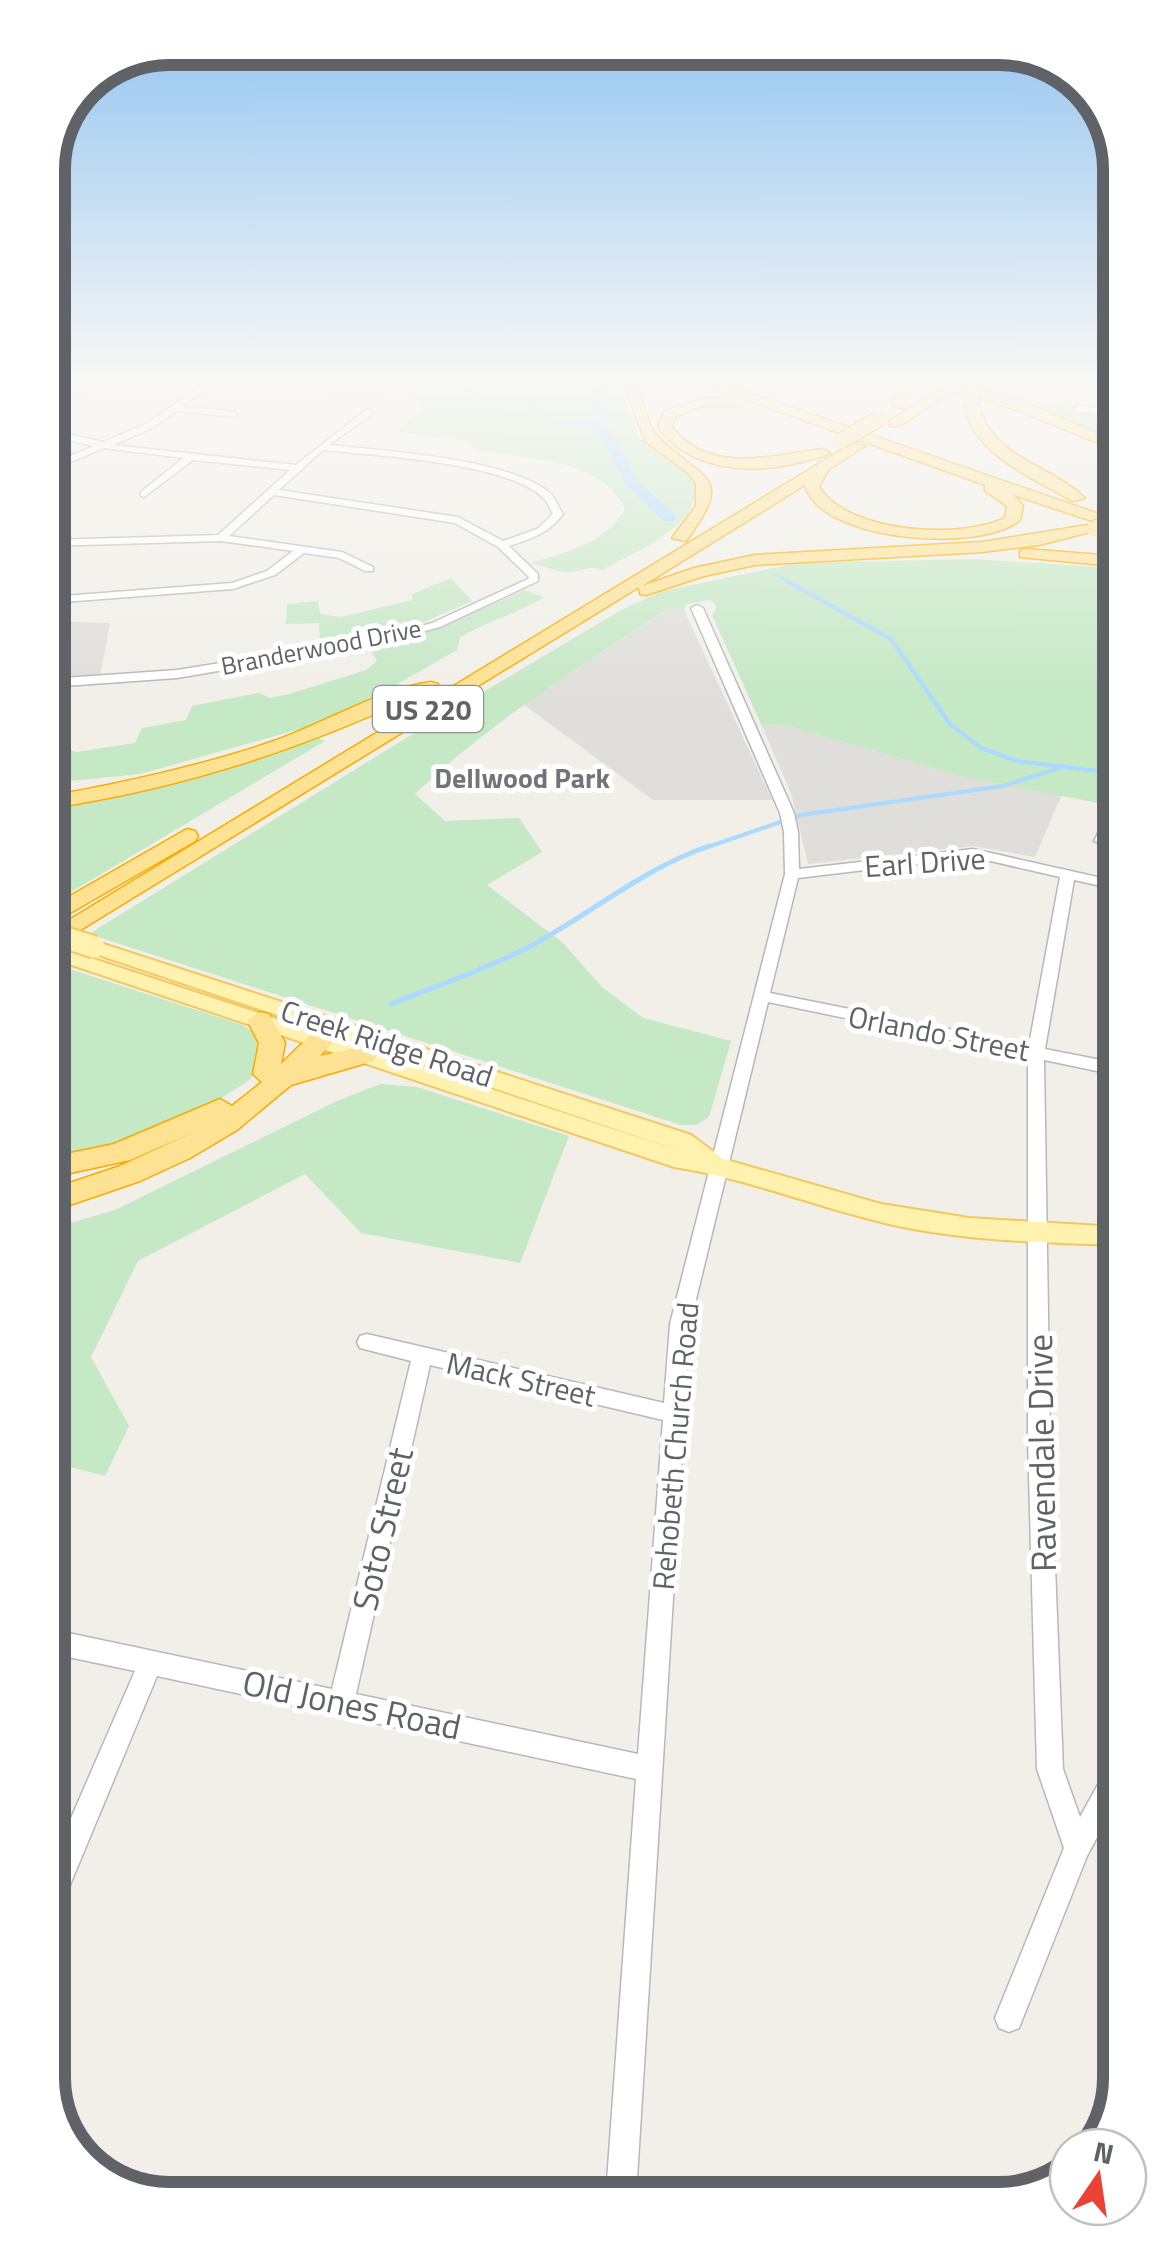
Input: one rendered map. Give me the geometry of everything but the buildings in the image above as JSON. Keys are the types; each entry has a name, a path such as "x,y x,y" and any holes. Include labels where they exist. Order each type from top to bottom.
{"highway":[{"path":"680,538 704,506 703,485"},
{"name":"US 220","path":"65,909 680,538 778,485"},
{"path":"581,616 785,485"},
{"path":"813,485 815,497 827,508 859,521 903,531 954,534 1006,525 1015,516 1013,503 986,485"},
{"path":"999,485 1103,520"},
{"path":"1041,485 1103,507"},
{"path":"1056,485 1077,498"},
{"path":"799,556 1022,542 1103,526"},
{"name":"US 220","path":"65,933 581,616 600,612 671,580 744,563 799,556 982,552 1103,560"},
{"path":"65,799 168,780 241,760 302,741 413,690 431,688"},
{"path":"260,1020 272,1043 267,1082"},
{"path":"65,1195 177,1154 220,1129 321,1031"},
{"path":"65,1164 154,1141 267,1082 364,1055"}],"main road":[{"name":"Creek Ridge Road","path":"65,941 84,953 260,1020 321,1031 364,1055 674,1159 718,1164 882,1214 965,1228 1103,1235"},
{"name":"Creek Ridge Road","path":"65,951 84,953 321,1031 682,1140 718,1164"}],"street":[{"path":"144,494 155,485"},
{"path":"221,538 280,485"},
{"path":"502,545 551,524 558,514 553,499 532,485"},
{"name":"Branderwood Drive","path":"65,682 177,674 377,641 436,626 533,581 534,576 502,545 458,520 272,492"},
{"path":"65,543 221,538 342,555 369,569"},
{"path":"65,599 233,586 271,574 303,549"},
{"name":"Rehobeth Church Road","path":"622,2182 680,1324 792,874 791,832 786,813 697,608"},
{"name":"Earl Drive","path":"792,874 972,852 1103,882"},
{"name":"Ravendale Drive","path":"1068,874 1036,1052 1038,1439 1050,1769 1077,1848"},
{"name":"Orlando Street","path":"762,996 1103,1066"},
{"name":"Mack Street","path":"368,1342 674,1414"},
{"name":"Soto Street","path":"342,1701 422,1356"},
{"name":"Old Jones Road","path":"65,1644 650,1769"},
{"path":"65,1865 150,1662"},
{"path":"1009,2018 1077,1848 1103,1801"}],"shaded area":[{"path":"668,609 684,610 772,800 653,800 523,704"},
{"path":"65,622 110,623 100,677 65,678"},
{"path":"785,725 968,778 1062,794 1035,857 973,846 808,864 791,793 762,726"}],"green space":[{"path":"605,485 695,485 694,500 676,526 603,570 567,572 531,563 584,545 607,530 625,509"},
{"path":"973,559 1103,567 1103,804 968,778 785,725 762,726 712,615 717,607 711,600 686,604 684,610 667,609 474,742 415,794 445,821 519,818 542,852 487,885 563,943 602,987 643,1018 731,1041 709,1117 696,1125 681,1125 89,934 623,609 663,591 797,563"},
{"path":"451,578 472,601 412,627 320,646 319,623 286,624 287,604 318,601 320,614 341,617 412,600 412,594"},
{"path":"525,590 544,597 460,637 457,650 352,710 314,725 140,774 65,782 65,749 77,752 135,743 142,728 186,720 192,706 259,693 270,698 366,670 377,661 367,645 449,623"},
{"path":"318,738 325,741 65,896 65,802 230,767"},
{"path":"65,968 243,1025 256,1034 263,1047 257,1071 248,1081 203,1110 122,1144 65,1155"},
{"path":"380,1084 417,1087 569,1136 520,1263 361,1233 305,1174 138,1261 91,1357 129,1426 105,1476 65,1466 65,1225 115,1210 337,1101"}],"waterway":[{"path":"634,485 669,518"},
{"path":"773,573 791,583"},
{"path":"787,581 891,639 950,724 981,748 1017,761 1063,767"},
{"path":"702,849 801,815 1003,786 1063,767"},
{"path":"1063,767 1103,772"},
{"path":"391,1004 527,948 639,879 709,846"}],"district":[{"name":"Dellwood Park","path":"522,777"}]}
